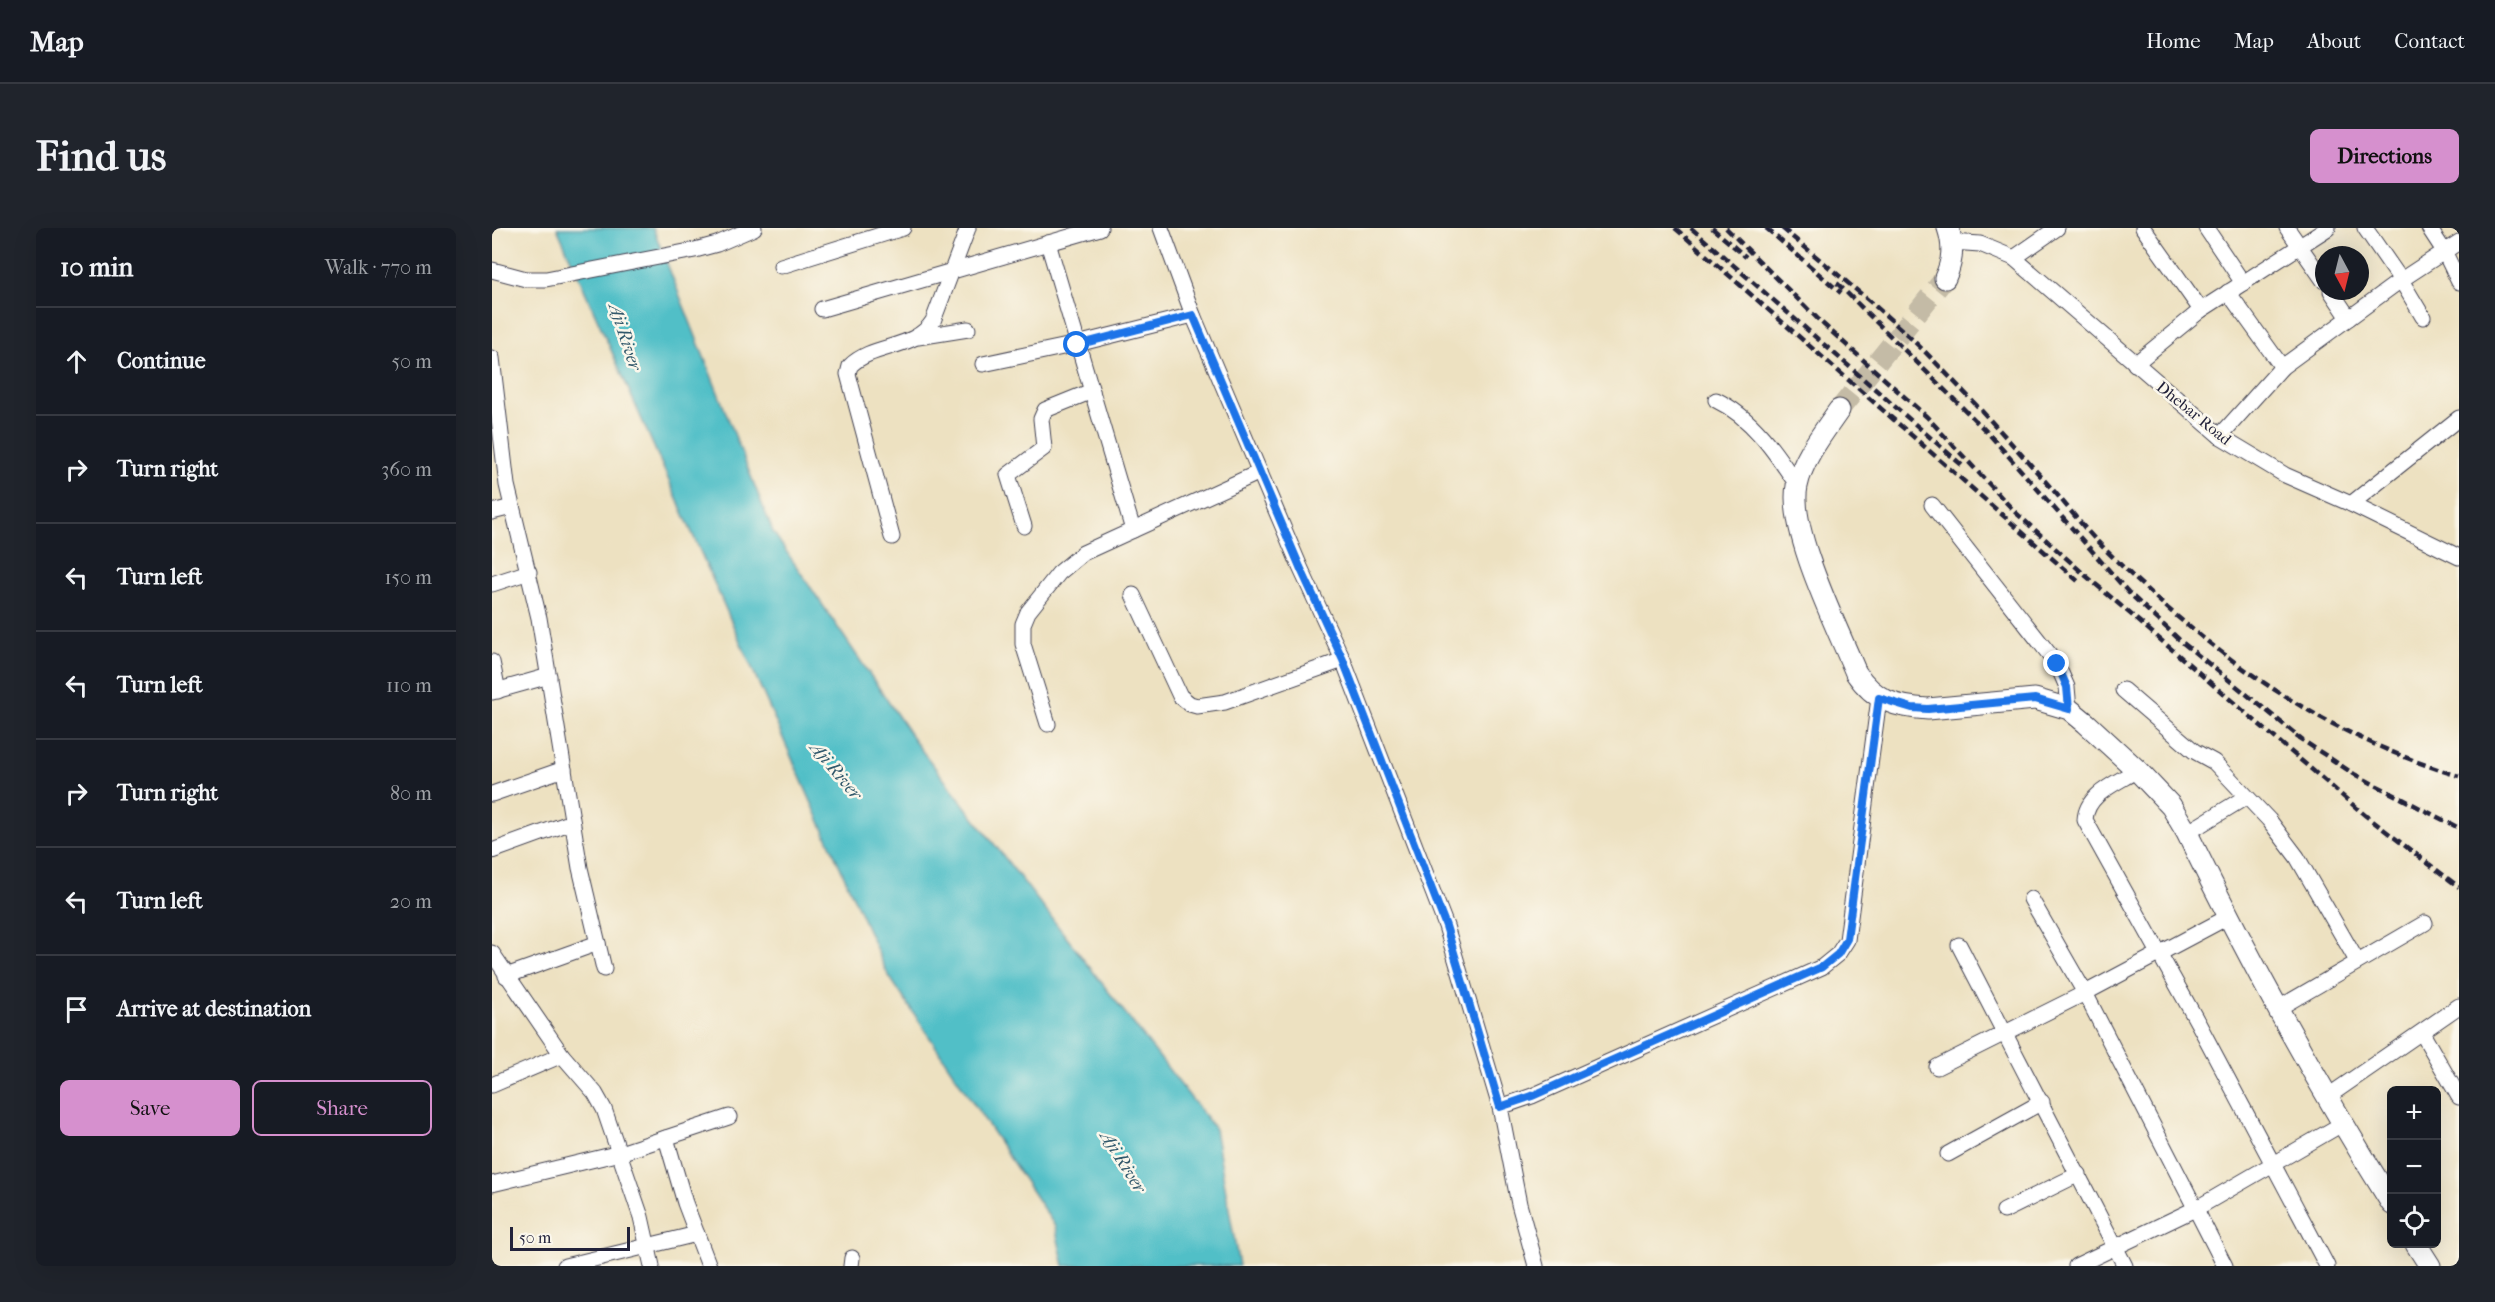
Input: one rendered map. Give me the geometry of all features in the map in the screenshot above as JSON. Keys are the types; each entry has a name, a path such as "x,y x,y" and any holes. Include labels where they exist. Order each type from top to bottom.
{"street":[{"path":"781,266 903,228"},
{"path":"918,337 933,321 968,228"},
{"path":"822,309 1100,228"},
{"path":"1161,228 1193,315 1300,567 1343,660 1446,926 1500,1107 1519,1204 1536,1266"},
{"path":"2014,258 2057,228"},
{"path":"2143,228 2201,310"},
{"path":"2206,228 2243,283"},
{"path":"2287,228 2315,269"},
{"path":"2135,364 2201,310 2328,228"},
{"path":"2365,228 2423,317"},
{"path":"2429,228 2445,251 2459,282"},
{"path":"492,270 526,279 546,279 695,250 745,230"},
{"name":"Dhebar Road","path":"1945,278 1952,259 1950,235 2014,258 2220,436 2285,476 2351,504 2459,557"},
{"path":"2220,436 2282,366 2401,280 2459,242"},
{"path":"1048,243 1133,530"},
{"path":"2228,292 2282,366"},
{"path":"2337,300 2349,318"},
{"path":"983,364 1077,345 1193,315"},
{"path":"892,537 848,374 850,366 859,359 918,337 968,329"},
{"path":"492,358 512,507 529,572 549,676 572,822 604,969"},
{"path":"1024,526 1008,475 1044,448 1041,419 1045,410 1092,391"},
{"path":"1716,400 1733,408 1773,448 1797,485"},
{"path":"1839,410 1814,446 1797,485 1796,505 1798,523 1807,554 1856,673 1867,689 1879,698 1912,708 1928,709 2035,699 2069,709 2137,770 2171,806 2187,833 2277,1009 2342,1124 2387,1197"},
{"path":"2351,504 2459,418"},
{"path":"1048,724 1023,644 1023,624 1028,612 1059,573 1083,553 1260,472"},
{"path":"1932,505 2057,664 2067,687 2069,709"},
{"path":"492,512 512,507"},
{"path":"492,584 529,572"},
{"path":"1133,595 1180,696 1190,704 1197,706 1225,702 1343,660"},
{"path":"492,662 495,692 549,676"},
{"path":"2123,690 2194,751 2214,762 2269,820 2297,857 2357,961"},
{"path":"1500,1107 1532,1096 1822,967 1838,954 1847,939 1879,698"},
{"path":"492,794 564,769"},
{"path":"2137,770 2093,798 2085,809 2085,820 2199,1023 2327,1266"},
{"path":"2187,833 2246,797"},
{"path":"492,851 572,822"},
{"path":"2031,899 2085,993 2225,1266"},
{"path":"1937,1067 2085,993 2228,917"},
{"path":"2277,1009 2425,923"},
{"path":"506,976 598,943"},
{"path":"1959,945 2125,1266"},
{"path":"492,952 506,976 562,1055 595,1093 620,1153 641,1217 652,1266"},
{"path":"2327,1097 2459,1006"},
{"path":"2422,1033 2459,1097"},
{"path":"492,1085 562,1055"},
{"path":"1948,1154 2042,1102"},
{"path":"492,1184 620,1153 729,1118"},
{"path":"2076,1266 2197,1208 2342,1124"},
{"path":"666,1138 684,1203 708,1266"},
{"path":"2004,1211 2079,1174"},
{"path":"565,1266 648,1244 697,1234"},
{"path":"2418,1248 2429,1266"}],"water":[{"name":"Aji River","path":"557,228 653,228 773,532 919,747 1215,1129 1239,1266 1064,1266 1055,1226 887,973"}],"tunnel":[{"path":"1839,410 1945,278"}],"railway":[{"path":"1675,228 2079,582"},
{"path":"1691,228 1964,467"},
{"path":"1712,228 1746,257"},
{"path":"1726,228 1823,324 1927,417 2015,512 2085,575 2366,816 2459,887"},
{"path":"1766,228 1841,293"},
{"path":"1782,228 1921,348 1997,427 2094,538 2175,615 2217,649 2307,710 2406,758 2459,776"},
{"path":"1837,283 1988,433 2129,593 2183,643 2303,740"},
{"path":"2296,736 2354,774 2459,828"}],"route":[{"path":"1077,345 1193,315 1300,567 1343,660 1446,926 1500,1107 1532,1096 1822,967 1838,954 1847,939 1879,698 1898,705 1928,709 2035,699 2069,709 2067,687 2057,664"}]}
